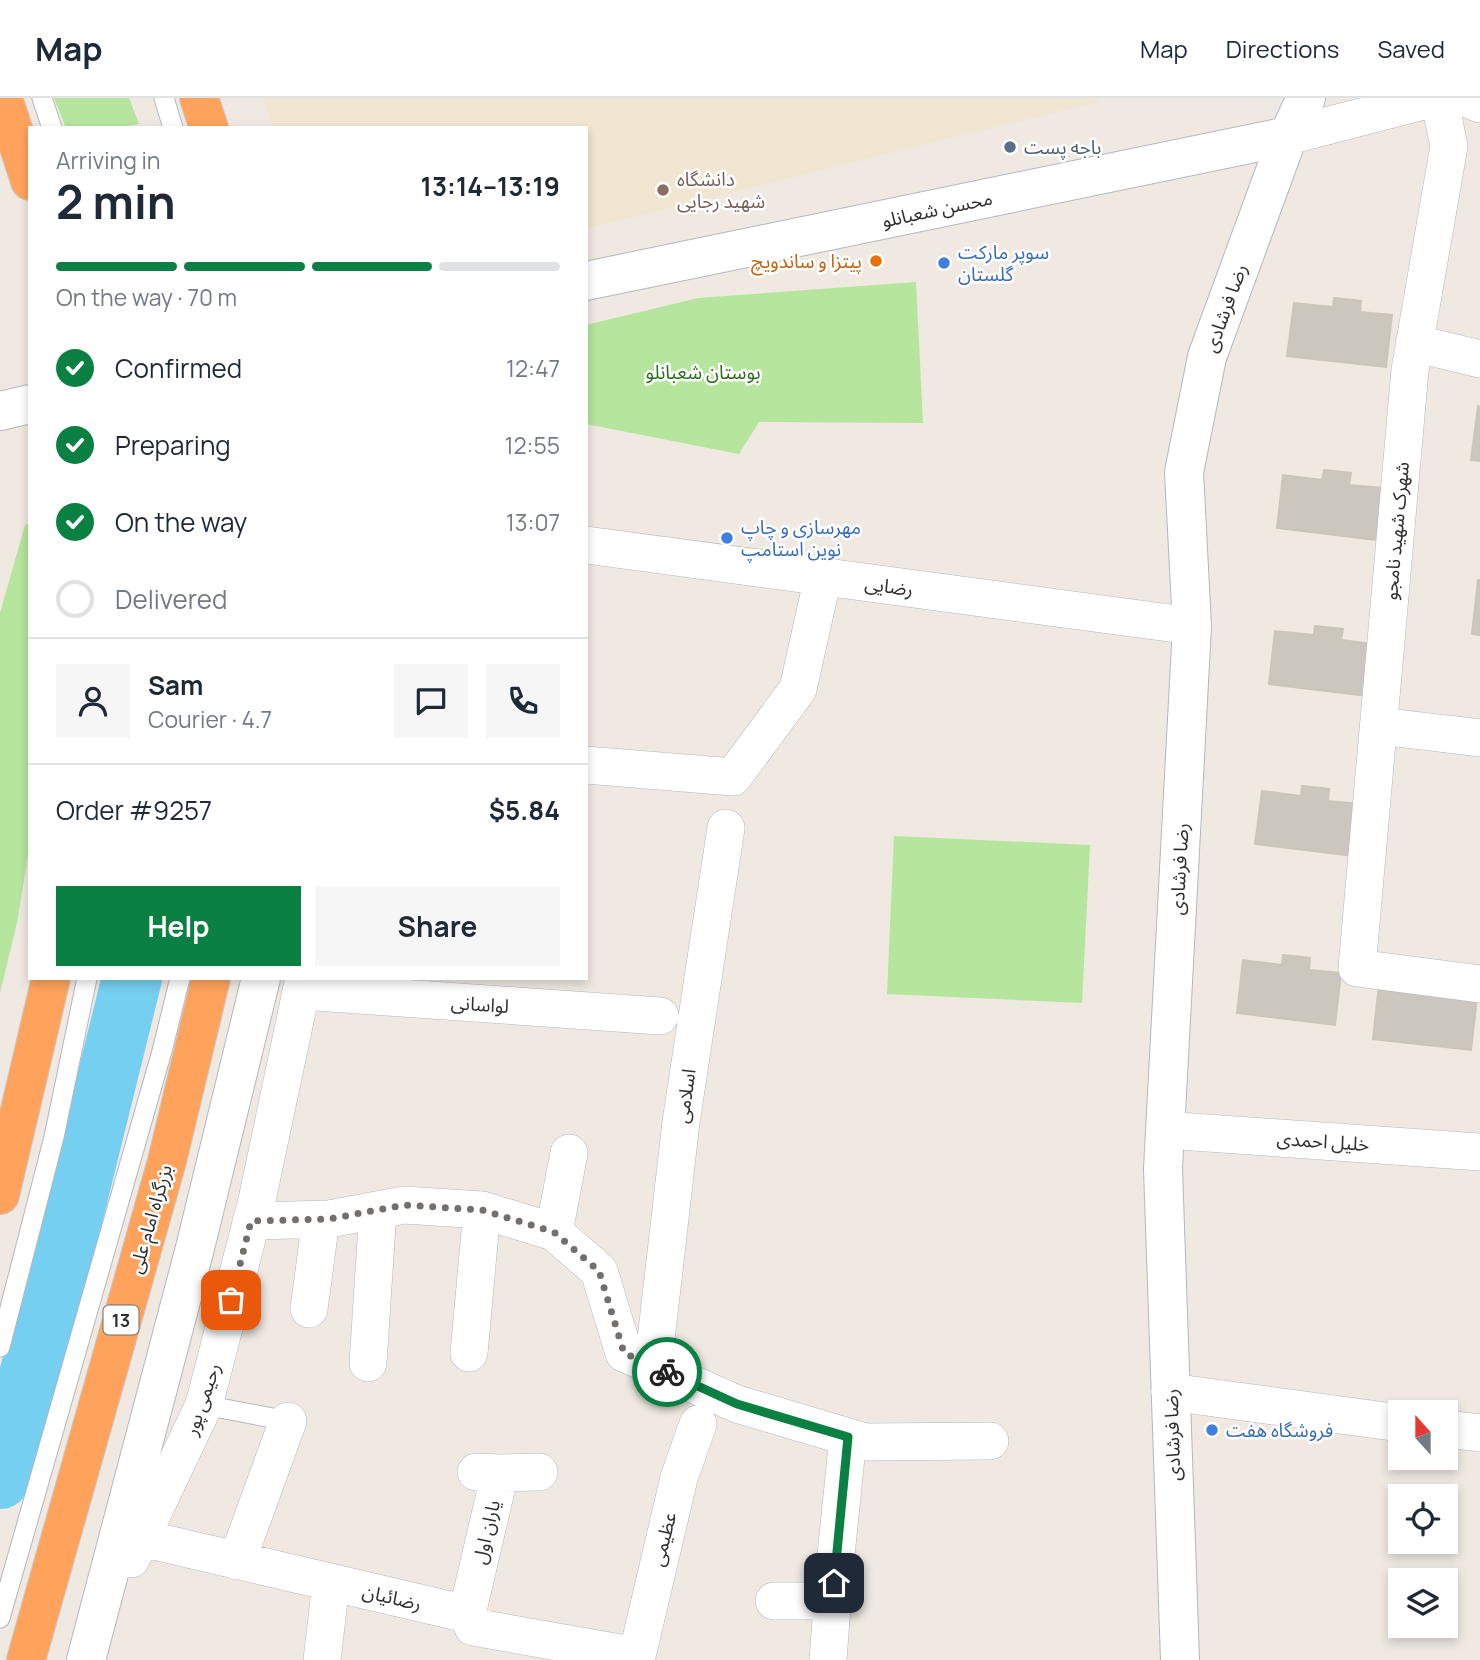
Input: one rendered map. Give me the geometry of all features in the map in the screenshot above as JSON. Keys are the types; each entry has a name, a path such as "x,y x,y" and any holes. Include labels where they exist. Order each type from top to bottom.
{"highway":[{"path":"3,98 28,175"},
{"path":"200,98 208,126"},
{"path":"0,1195 16,1137 51,980"},
{"name":"بزرگراه امام علی","path":"26,1660 167,1161 211,980"}],"main road":[{"name":"رضا فرشادی","path":"1180,1660 1163,1169 1192,626 1184,472 1207,357 1288,136 1306,98"},
{"name":"محسن شعبانلو","path":"588,282 1288,136"},
{"path":"89,1649 195,1248 261,980"},
{"path":"0,1178 16,1137"}],"street":[{"path":"1288,136 1436,98"},
{"name":"شهرک شهید نامجو","path":"1436,98 1465,147 1414,343 1357,968 1480,984"},
{"path":"1466,98 1480,104"},
{"path":"1414,343 1480,359"},
{"name":"رضایی","path":"588,545 1192,626"},
{"path":"588,765 733,777 798,689 822,577"},
{"path":"1379,726 1480,738"},
{"name":"اسلامی","path":"653,1366 681,1122 726,828"},
{"name":"رحیمی پور","path":"89,1649 204,1405 251,1221 303,985"},
{"name":"لواسانی","path":"303,985 660,1016"},
{"name":"خلیل احمدی","path":"1165,1130 1480,1152"},
{"path":"554,1232 569,1153"},
{"path":"251,1221 321,1219 404,1205 482,1210 554,1232 599,1271 624,1353 737,1404 864,1441 990,1441"},
{"path":"368,1363 378,1210"},
{"path":"469,1353 482,1210"},
{"path":"309,1309 321,1219"},
{"path":"1170,1392 1388,1421"},
{"path":"237,1561 288,1421"},
{"name":"عظیمی","path":"637,1656 679,1478 698,1424"},
{"path":"1458,1430 1480,1433"},
{"path":"828,1660 848,1437"},
{"name":"یاران اول","path":"467,1614 488,1472 539,1472"},
{"name":"رضائیان","path":"141,1538 467,1614 473,1627 637,1656"},
{"path":"322,1660 331,1583"},
{"path":"774,1601 832,1601"}],"lane":[{"path":"42,98 51,126"},
{"path":"164,98 172,126"},
{"path":"0,1347 54,1137 88,980"},
{"path":"0,1618 162,1051 180,980"},
{"path":"204,1405 288,1421"}],"shaded area":[{"name":"دانشگاه شهید رجایی","path":"263,98 1103,98 1092,103 588,229 588,126 273,126"}],"green space":[{"path":"54,98 129,98 139,124 128,126 65,126"},
{"name":"بوستان شعبانلو","path":"916,282 923,423 759,422 739,454 588,424 588,325 698,298"},
{"path":"28,524 28,855 17,923 0,993 0,613 25,525"},
{"path":"894,836 1090,845 1082,1003 887,994"}],"building":[{"path":"1334,298 1361,301 1360,312 1392,315 1386,367 1287,356 1294,303 1333,307"},
{"path":"1478,406 1480,407 1480,461 1471,460"},
{"path":"1324,470 1351,473 1349,485 1382,488 1375,540 1277,528 1283,475 1322,480"},
{"path":"1480,580 1480,635 1472,634"},
{"path":"1315,626 1343,629 1341,640 1374,644 1367,696 1269,684 1275,631 1314,635"},
{"path":"1302,786 1329,789 1328,801 1360,804 1353,856 1255,844 1262,791 1301,796"},
{"path":"1283,955 1310,958 1309,970 1341,973 1335,1025 1237,1013 1243,960 1282,965"},
{"path":"1379,985 1477,998 1471,1050 1373,1039"}],"waterway":[{"path":"0,1479 69,1232 132,980"}],"way so far":[{"path":"231,1300 251,1221 329,1219 404,1205 482,1210 554,1232 599,1271 624,1353 667,1372"}],"place":[{"name":"باجه پست","path":"1010,147"},
{"name":"دانشگاه شهید رجایی","path":"663,190"},
{"name":"پیتزا و ساندویچ","path":"876,261"},
{"name":"سوپر مارکت گلستان","path":"944,263"},
{"name":"مهرسازی و چاپ نوین استامپ","path":"727,538"},
{"name":"فروشگاه هفت","path":"1212,1430"}],"route":[{"path":"667,1372 737,1404 848,1437 834,1583"}]}
